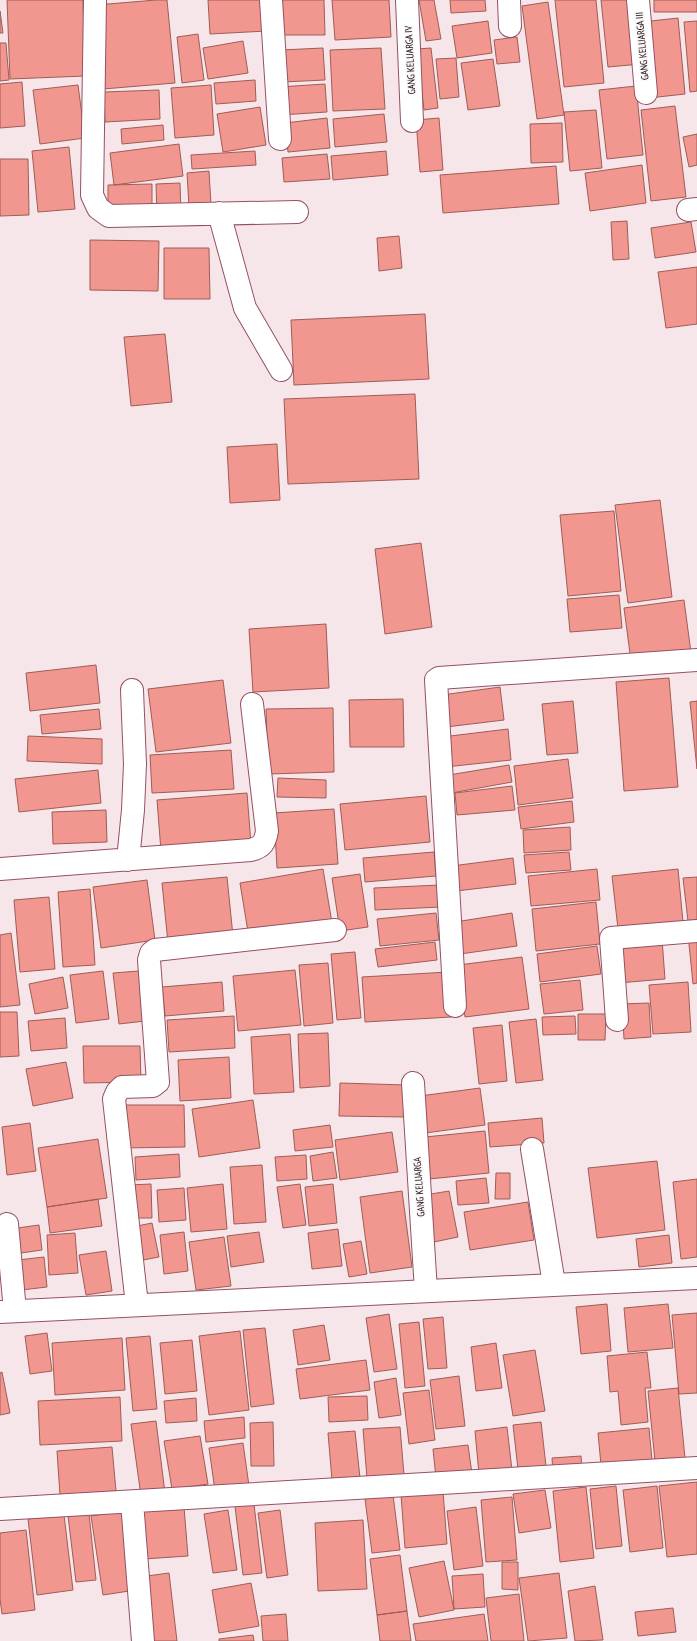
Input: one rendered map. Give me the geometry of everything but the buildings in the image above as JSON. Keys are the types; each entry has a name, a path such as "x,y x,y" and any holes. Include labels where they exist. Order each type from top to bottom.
{"street":[{"path":"95,0 92,195 94,202 103,213 109,216 297,212"},
{"path":"271,0 280,139"},
{"name":"GANG KELUARGA IV","path":"407,0 412,121"},
{"path":"509,0 510,26"},
{"name":"GANG KELUARGA III","path":"638,0 646,93"},
{"path":"219,214 246,308 281,370"},
{"path":"455,1006 436,680 697,660"},
{"path":"128,860 133,810 135,764 132,690"},
{"path":"0,869 251,850 263,844 267,831 252,704"},
{"path":"137,1305 114,1099 117,1092 122,1087 154,1086 158,1082 149,960 151,953 155,950 334,930"},
{"path":"617,1020 611,938 697,931"},
{"name":"GANG KELUARGA","path":"413,1083 426,1291"},
{"path":"532,1149 554,1284"},
{"path":"7,1224 7,1311 697,1278"},
{"path":"0,1509 697,1468"},
{"path":"132,1502 143,1641"}]}
